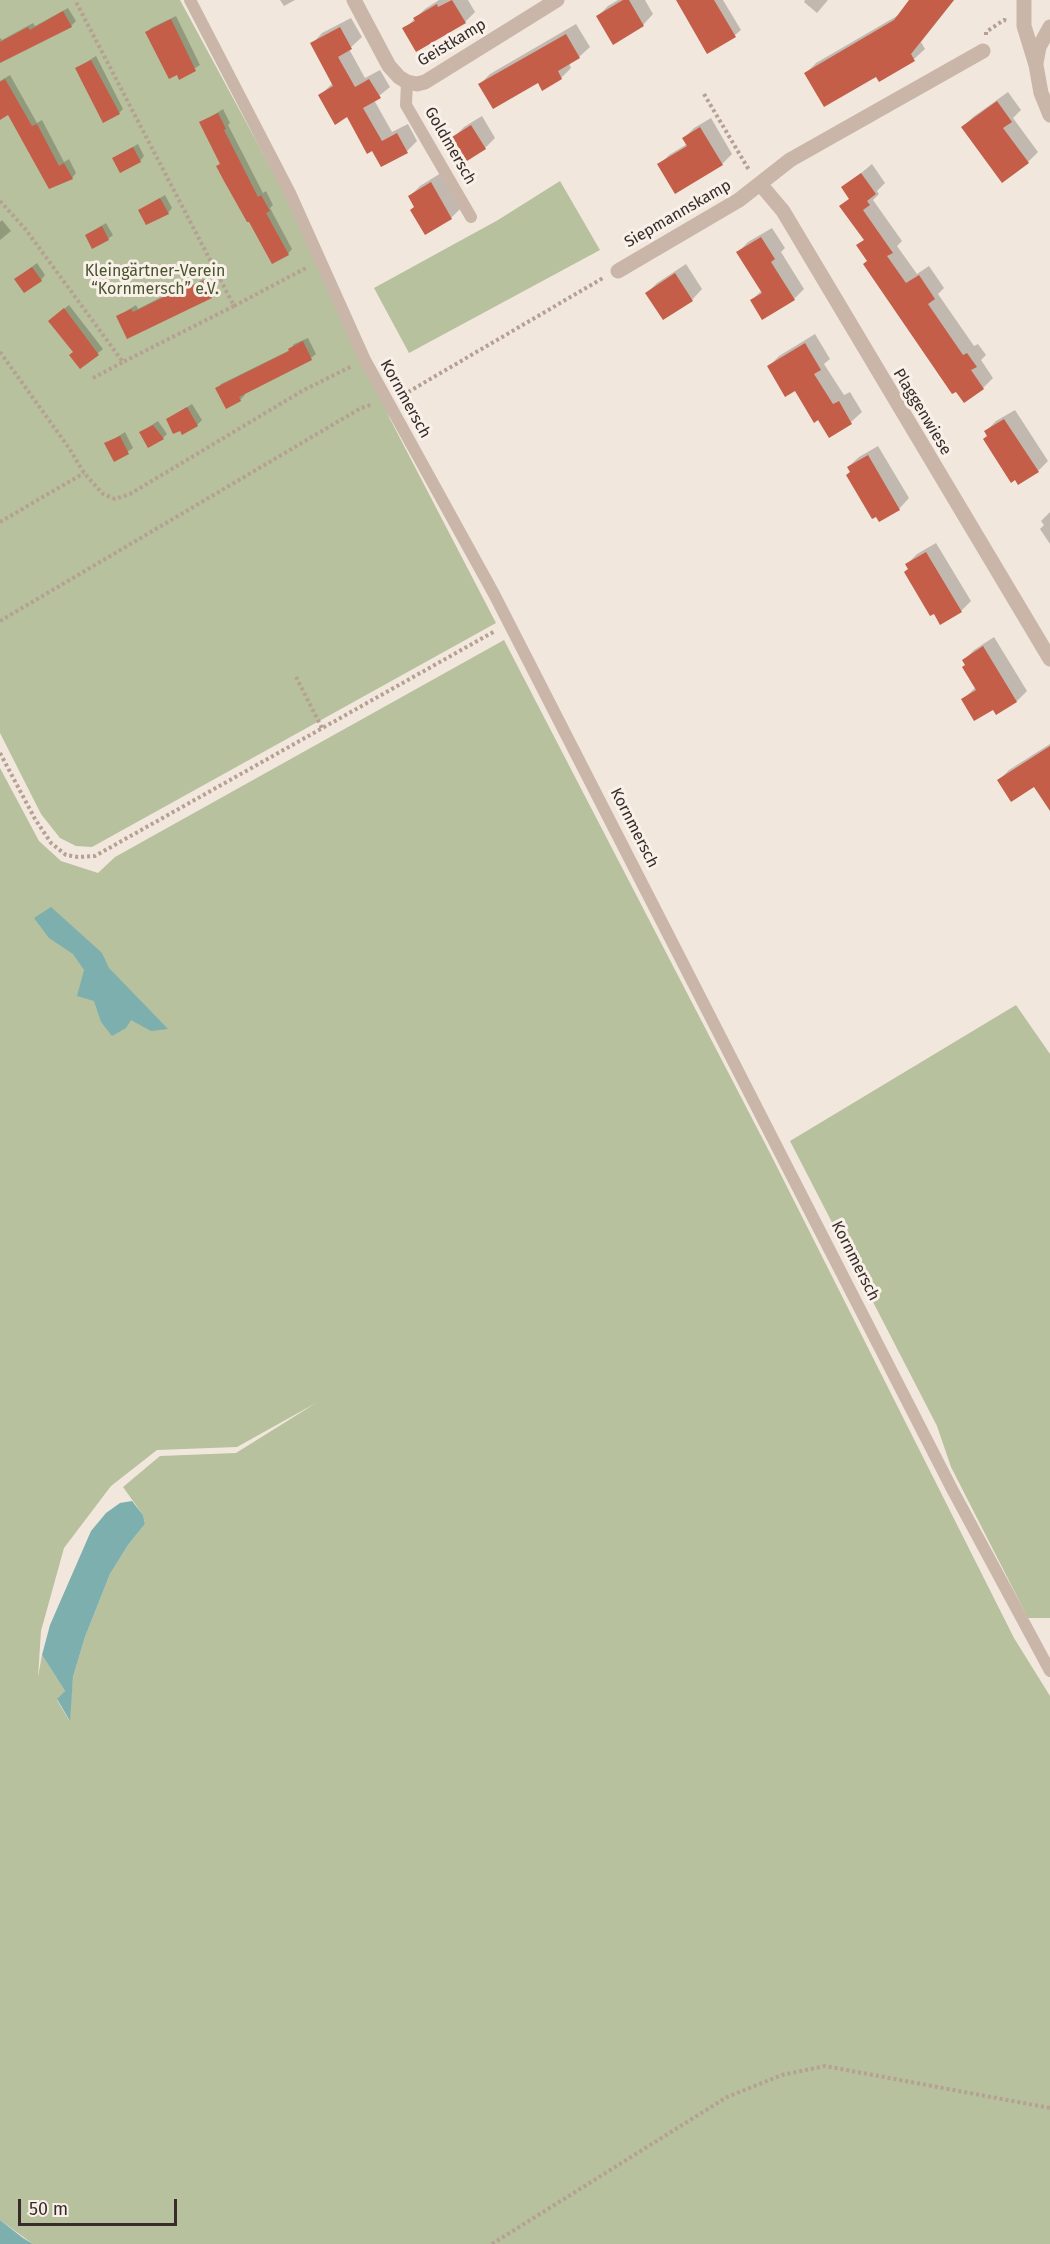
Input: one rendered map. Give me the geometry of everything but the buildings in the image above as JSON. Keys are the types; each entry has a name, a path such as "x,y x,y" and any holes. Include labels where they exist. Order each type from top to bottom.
{"street":[{"path":"354,0 389,66 407,82"},
{"path":"1024,0 1024,26 1036,65 1041,93 1050,115"},
{"name":"Geistkamp","path":"407,82 417,84 425,82 549,3"},
{"path":"1036,65 1039,46 1050,27"},
{"name":"Siepmannskamp","path":"618,271 739,200 790,160 982,51"},
{"name":"Plaggenwiese","path":"761,185 783,211 1050,659"}],"lane":[{"name":"Kornmersch","path":"190,0 290,193 365,360 562,724 952,1489 1050,1671"},
{"name":"Goldmersch","path":"407,82 406,105 471,217"}],"path":[{"path":"75,0 234,306"},
{"path":"704,94 743,162"},
{"path":"0,201 26,230 123,362"},
{"name":"Siepmannskamp","path":"0,621 361,408 403,395 618,271"},
{"path":"93,378 296,273"},
{"path":"0,352 69,448 84,474 103,494 115,499 130,494 302,391 365,360"},
{"path":"0,360 8,363"},
{"path":"0,522 84,474"},
{"path":"0,753 34,819 51,843 66,855 95,856 508,623"},
{"path":"296,677 322,728"},
{"path":"492,2244 727,2097 782,2075 825,2066 1050,2108"}],"green space":[{"name":"Kleingärtner-Verein “Kornmersch” e.V.","path":"0,0 180,0 286,196 383,399 389,417 496,623 92,847 76,846 60,838 41,814 0,733"},
{"path":"560,181 600,250 409,353 374,288 498,220"},
{"path":"504,640 770,1153 1014,1638 1050,1696 1050,2244 33,2244 0,2220 0,768 39,841 61,861 98,873 115,857","holes":["316,1403 236,1453 160,1456 123,1487 143,1515 145,1524 128,1545 110,1574 85,1637 73,1677 69,1720 57,1700 65,1691 42,1655 38,1677 41,1631 64,1548 111,1486 157,1450 237,1447"]},
{"path":"1016,1005 1050,1054 1050,1618 1028,1618 951,1467 937,1426 790,1141"}],"water":[{"path":"51,907 102,953 109,968 168,1029 151,1031 131,1020 126,1028 112,1036 101,1022 94,1001 77,996 84,970 73,954 49,938 34,918"},
{"path":"132,1501 143,1515 145,1524 128,1545 110,1574 85,1637 73,1677 70,1721 57,1699 65,1691 42,1655 50,1625 91,1531 106,1513 120,1503"},
{"path":"0,2220 23,2238 33,2244 0,2244"}]}
